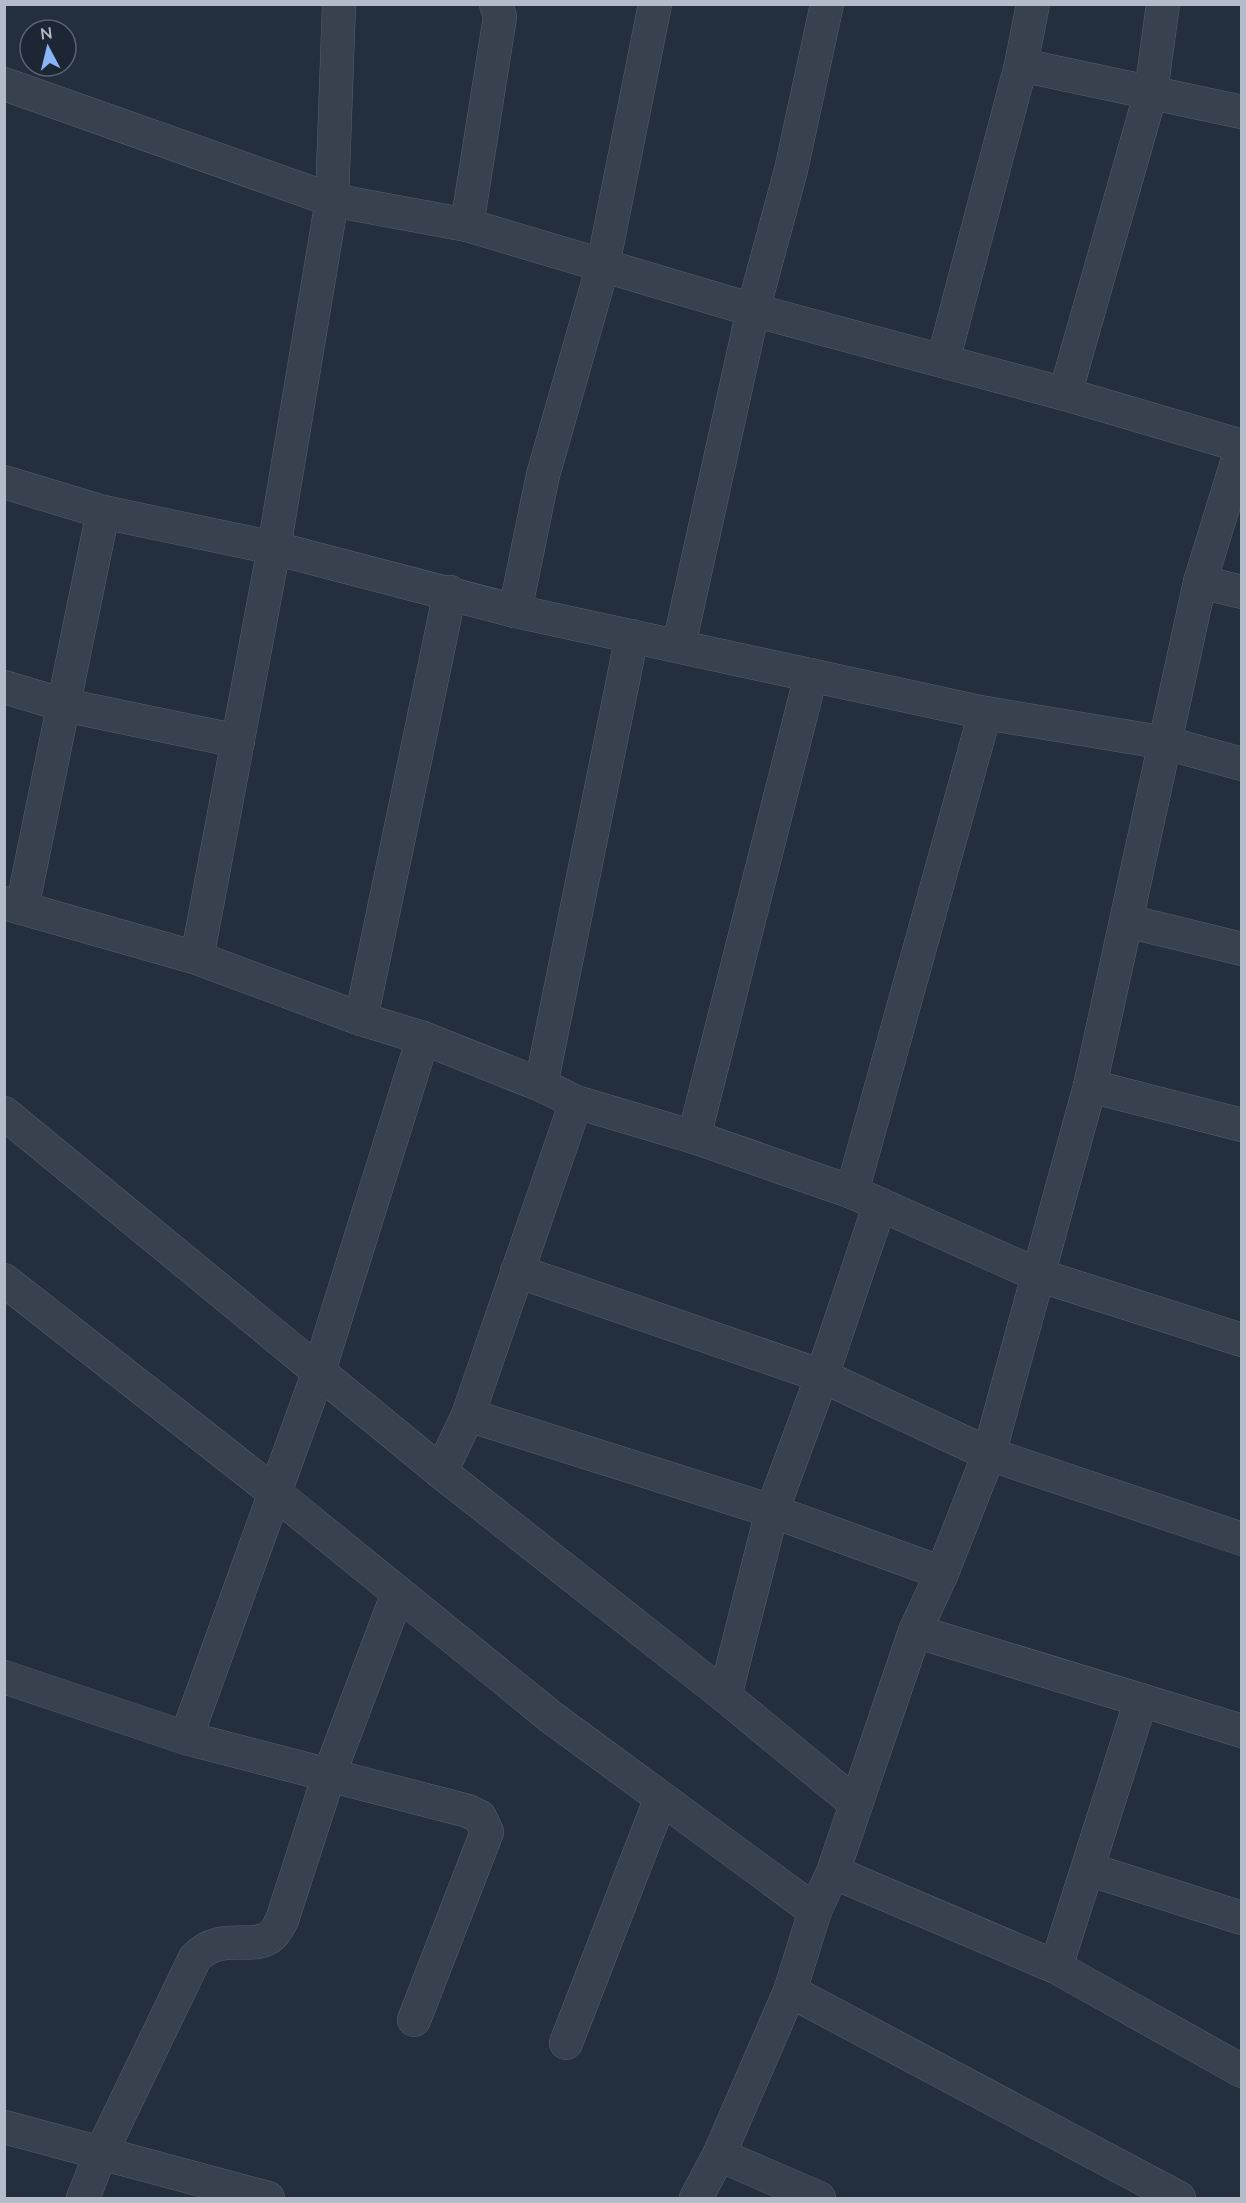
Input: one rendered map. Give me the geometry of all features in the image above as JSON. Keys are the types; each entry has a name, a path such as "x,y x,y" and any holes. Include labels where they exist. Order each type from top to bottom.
{"street":[{"path":"196,958 274,548 332,200 339,4"},
{"path":"467,225 500,17 496,4"},
{"path":"515,611 543,475 603,265 656,4"},
{"path":"679,645 753,310 791,170 827,4"},
{"path":"943,361 1021,65 1033,4"},
{"path":"1065,394 1150,92 1163,4"},
{"path":"1021,65 1242,112"},
{"path":"4,84 332,200 467,225 753,310 1065,394 1242,446 1200,582 1090,1086 989,1454 942,1573 915,1631 833,1872 815,1911 790,1991 719,2155 696,2199"},
{"path":"4,482 103,512 274,548 450,592 515,611 985,713 1166,743 1242,764"},
{"path":"103,512 64,705 13,906 196,958 361,1019 423,1038 541,1085 576,1102 694,1137 866,1198 1038,1275 1242,1340"},
{"path":"1200,582 1242,592"},
{"path":"361,1019 450,592"},
{"path":"541,1085 632,636"},
{"path":"694,1137 811,675"},
{"path":"4,687 64,705 237,741"},
{"path":"724,1696 772,1511 822,1376 985,713"},
{"path":"1127,921 1242,949"},
{"path":"186,1738 319,1371 423,1038"},
{"path":"1090,1086 1242,1125"},
{"path":"441,1472 468,1415 576,1102"},
{"path":"4,1113 441,1472 724,1696 856,1804"},
{"path":"517,1271 822,1376 989,1454 1242,1539"},
{"path":"4,1280 274,1492 551,1717 815,1911"},
{"path":"468,1415 772,1511 942,1573"},
{"path":"83,2199 195,1958 204,1948 216,1943 258,1942 271,1937 282,1920 329,1775 398,1593"},
{"path":"915,1631 1242,1731"},
{"path":"4,1677 186,1738 468,1811 480,1817 487,1832 414,2020"},
{"path":"1056,1967 1141,1700"},
{"path":"566,2043 661,1798"},
{"path":"1088,1869 1242,1918"},
{"path":"833,1872 1056,1967 1242,2071"},
{"path":"790,1991 1179,2199"},
{"path":"4,2127 268,2199"},
{"path":"719,2155 819,2199"}]}
